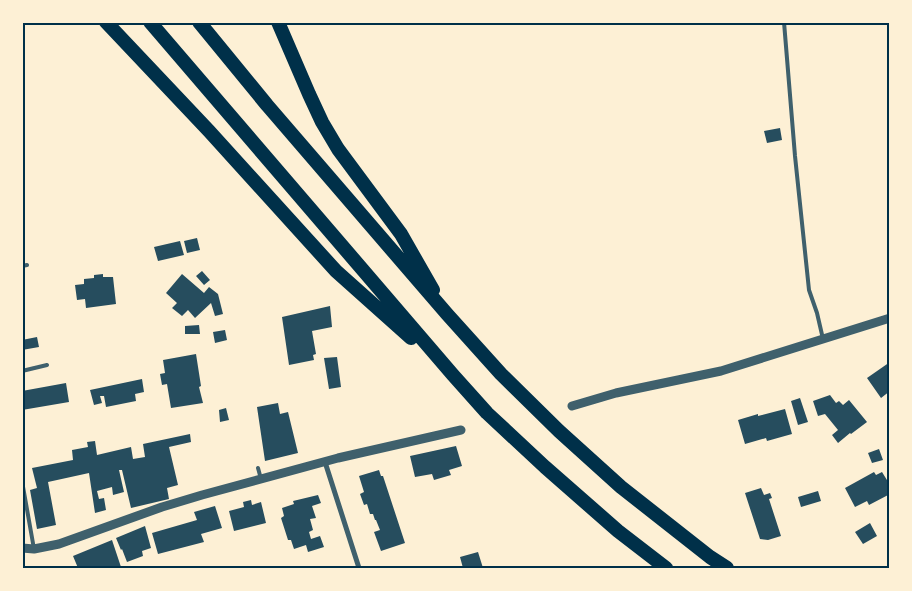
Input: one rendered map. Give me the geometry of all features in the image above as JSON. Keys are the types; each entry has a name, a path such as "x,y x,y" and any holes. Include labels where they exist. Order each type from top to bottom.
{"highway":[{"path":"106,22 209,131 336,271 453,375"},
{"path":"150,22 487,413 618,531 666,568"},
{"path":"199,22 447,314 501,374 558,432 621,487 710,558 726,568"},
{"path":"278,22 309,94 330,135 401,234 447,314"}],"street":[{"path":"572,406 616,393 722,371 890,318"},
{"path":"22,548 34,549 59,544 162,507 325,462 461,430"},
{"path":"325,462 360,568"}],"lane":[{"path":"784,22 809,290 823,339"},
{"path":"22,370 47,364"},
{"path":"258,468 261,479"},
{"path":"22,481 34,549"}],"building":[{"path":"780,128 782,140 767,143 764,131"},
{"path":"197,238 200,250 187,253 184,241"},
{"path":"180,241 184,255 158,261 154,247"},
{"path":"202,271 210,280 204,285 196,276"},
{"path":"103,274 103,277 113,277 116,304 86,308 85,299 77,300 75,285 84,284 84,279 94,278 94,275"},
{"path":"182,274 204,293 209,287 218,294 223,314 215,316 211,303 195,318 188,310 182,316 172,308 177,303 166,293"},
{"path":"330,306 332,327 312,331 316,354 313,355 314,360 289,365 282,317"},
{"path":"199,325 200,334 185,334 185,326"},
{"path":"225,330 227,340 215,343 213,332"},
{"path":"37,337 39,347 22,350 22,340"},
{"path":"196,354 201,386 199,387 203,403 171,408 167,384 162,385 160,374 165,373 163,360"},
{"path":"337,357 341,387 329,389 324,358"},
{"path":"890,362 890,391 881,398 867,378"},
{"path":"142,379 144,392 135,394 136,401 106,407 104,396 100,396 102,403 94,405 90,390"},
{"path":"66,383 69,402 22,410 22,391"},
{"path":"830,395 836,403 839,401 843,405 849,400 867,422 838,443 832,435 838,430 825,414 818,416 813,401"},
{"path":"800,398 808,422 798,425 791,401"},
{"path":"278,403 280,414 288,412 298,453 265,461 257,407"},
{"path":"226,408 229,420 220,422 219,410"},
{"path":"785,409 792,434 767,441 766,438 745,444 738,420"},
{"path":"190,434 191,442 169,447 178,485 167,488 169,499 131,508 122,470 119,470 124,492 113,495 112,487 97,491 99,499 104,498 106,510 95,513 89,473 48,482 56,525 37,529 30,490 37,488 32,468 73,460 72,450 88,447 87,442 95,441 97,455 131,447 133,459 145,457 143,444"},
{"path":"456,446 462,466 449,470 451,475 434,480 432,474 415,477 410,456"},
{"path":"879,449 883,460 872,463 868,453"},
{"path":"379,470 381,476 383,476 405,543 381,551 374,532 380,530 373,514 370,514 367,504 364,505 360,494 364,492 359,476"},
{"path":"874,472 876,475 882,472 890,485 890,494 869,505 867,501 855,507 845,488"},
{"path":"761,488 764,495 770,493 772,498 769,499 781,536 768,540 760,539 745,493"},
{"path":"818,491 821,501 801,507 798,497"},
{"path":"318,495 321,503 312,506 316,518 310,519 313,530 309,532 311,539 320,536 324,547 308,552 306,545 294,549 291,540 288,540 281,518 284,516 282,508 294,504 293,501"},
{"path":"251,500 252,505 261,502 266,523 234,531 229,511 244,507 243,502"},
{"path":"215,506 222,528 201,534 204,542 158,554 152,533 197,520 194,512"},
{"path":"870,523 877,536 863,544 855,532"},
{"path":"145,526 151,548 142,551 143,556 127,562 116,538"},
{"path":"112,540 121,567 78,568 73,556"},
{"path":"478,552 483,568 463,568 460,557"}]}
